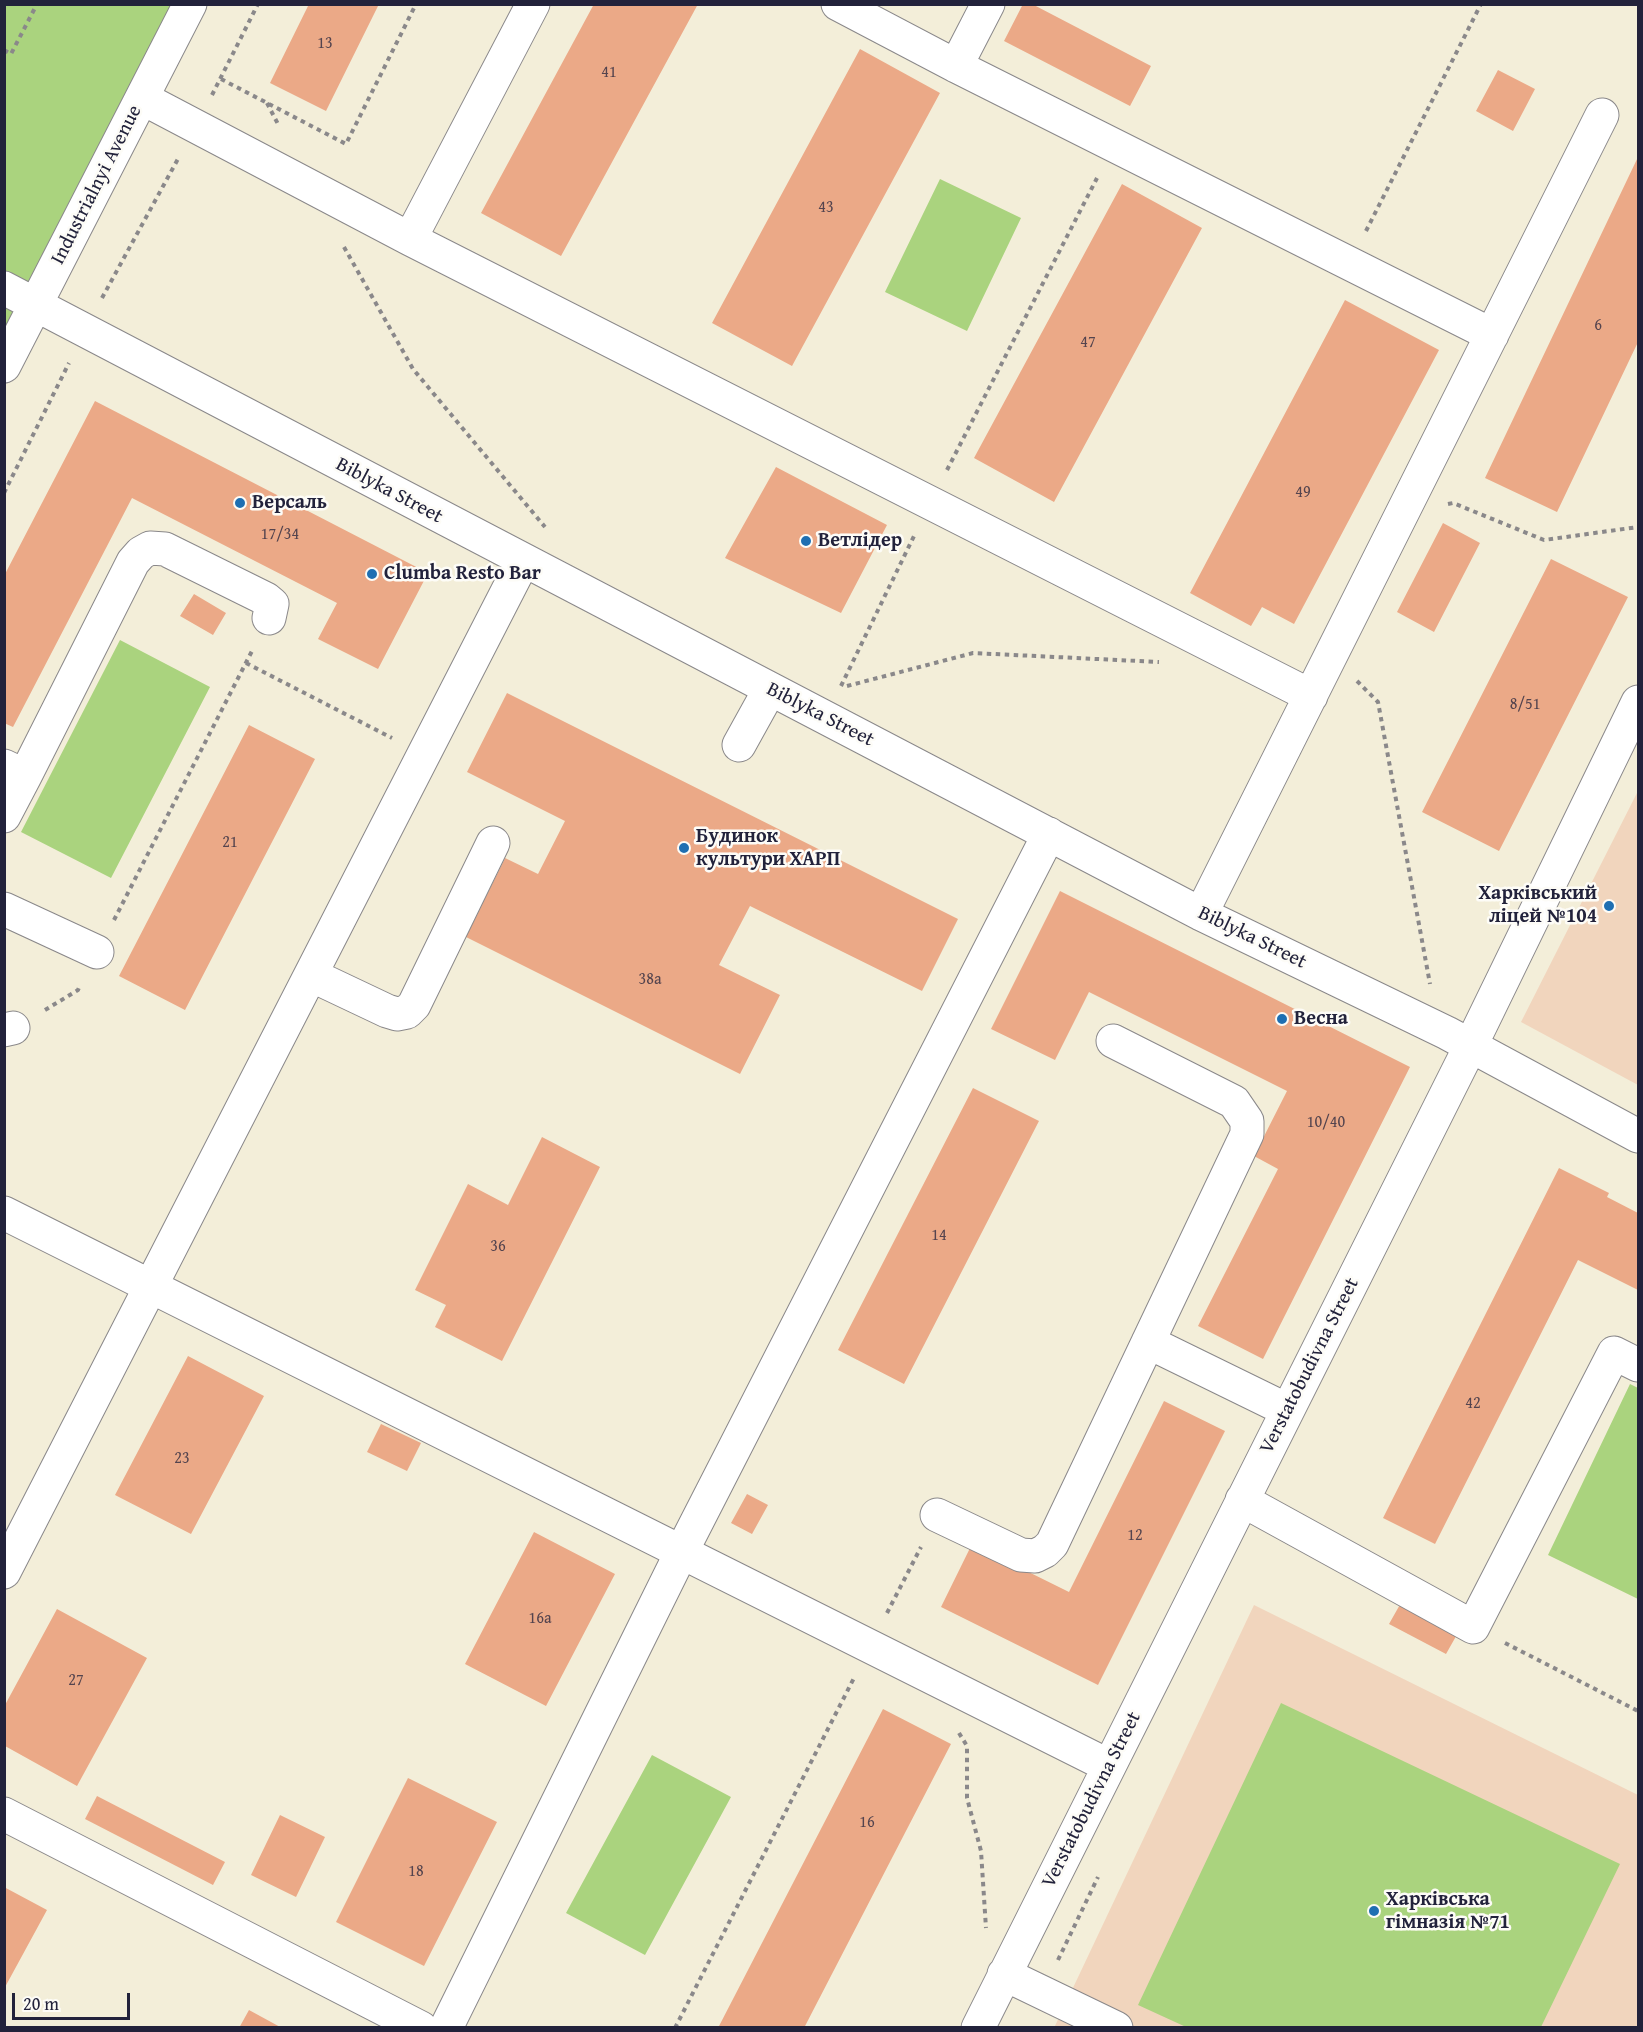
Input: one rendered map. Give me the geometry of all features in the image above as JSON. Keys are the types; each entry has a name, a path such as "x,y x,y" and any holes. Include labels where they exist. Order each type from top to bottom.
{"street":[{"name":"Industrialnyi Avenue","path":"4,366 190,4"},
{"path":"410,239 533,4"},
{"path":"838,4 956,66 1492,335"},
{"path":"956,66 988,4"},
{"path":"142,98 410,239 1311,696"},
{"path":"1201,914 1602,116"},
{"name":"Biblyka Street","path":"4,288 1201,914 1471,1045 1638,1136"},
{"path":"4,816 15,771 133,562 141,553 150,548 165,549 266,599 272,604 269,618"},
{"path":"4,1572 523,561"},
{"path":"739,745 770,689"},
{"name":"Verstatobudivna Street","path":"978,2028 1471,1045 1638,702"},
{"path":"446,2028 687,1543 1049,834"},
{"path":"311,975 387,1011 397,1014 407,1012 414,1005 493,843"},
{"path":"4,909 97,952"},
{"path":"937,1515 1021,1555 1035,1556 1052,1544 1247,1134 1247,1121 1234,1102 1113,1041"},
{"path":"4,1213 1109,1766"},
{"path":"1148,1342 1287,1410"},
{"path":"1242,1500 1473,1627 1614,1353 1638,1365"},
{"path":"4,1814 421,2028"},
{"path":"1004,1974 1116,2028"}],"path":[{"path":"4,50 11,54 37,4"},
{"path":"4,494 85,331 197,125 258,4"},
{"path":"221,79 346,144 416,4"},
{"path":"1350,264 1480,4"},
{"path":"267,103 282,133"},
{"path":"1113,145 930,503 840,688 973,653 1170,662"},
{"path":"343,245 413,369 557,541 523,561"},
{"path":"1405,508 1453,503 1544,540 1638,527"},
{"path":"9,1029 78,990 269,618"},
{"path":"1332,654 1378,702 1432,996"},
{"path":"246,663 402,743"},
{"path":"885,1617 937,1515"},
{"path":"1473,1627 1638,1711"},
{"path":"675,2028 859,1668"},
{"path":"955,1727 967,1746 967,1798 981,1851 987,1949 1004,1974"}],"shaded area":[{"name":"Харківський ліцей №104","path":"1638,791 1638,1085 1521,1022"},
{"name":"Харківська гімназія №71","path":"1254,1605 1638,1795 1638,2027 1054,2028"}],"green space":[{"path":"5,5 193,5 5,366"},
{"path":"940,179 1021,218 967,331 885,292"},
{"path":"120,640 210,687 111,878 21,832"},
{"path":"1630,1384 1638,1388 1638,1599 1548,1555"},
{"path":"1281,1703 1620,1864 1541,2027 1186,2027 1138,2005"},
{"path":"652,1755 731,1797 645,1955 566,1913"}],"building":[{"path":"309,4 379,4 326,111 270,83"},
{"path":"594,4 698,4 561,256 481,213"},
{"path":"1023,4 1032,4 1151,66 1130,106 1004,41"},
{"path":"860,49 940,93 792,366 712,323"},
{"path":"1498,70 1535,89 1513,131 1476,111"},
{"path":"1638,157 1638,342 1557,512 1485,478"},
{"path":"1122,184 1202,228 1054,502 974,458"},
{"path":"1345,300 1439,350 1294,624 1262,607 1251,626 1190,593"},
{"path":"95,401 428,573 378,669 318,639 337,603 132,498 13,727 4,723 4,576"},
{"name":"Ветлідер","path":"776,467 887,525 841,613 725,558"},
{"path":"1443,523 1480,543 1434,632 1397,612"},
{"path":"1551,559 1628,597 1499,851 1422,812"},
{"path":"194,594 226,613 213,635 180,616"},
{"name":"Будинок культури ХАРП","path":"507,693 958,919 922,991 750,906 719,965 780,995 740,1074 466,937 505,858 538,874 565,821 467,772"},
{"path":"249,725 315,759 185,1010 119,976"},
{"path":"1060,891 1410,1067 1263,1359 1198,1326 1278,1169 1254,1156 1287,1091 1089,992 1055,1060 991,1029"},
{"path":"973,1088 1039,1121 904,1384 838,1350"},
{"path":"542,1137 600,1167 502,1361 435,1327 446,1305 415,1290 468,1184 508,1205"},
{"path":"1559,1168 1609,1193 1607,1197 1638,1213 1638,1290 1578,1260 1435,1544 1383,1518"},
{"path":"188,1356 264,1396 191,1534 115,1495"},
{"path":"1164,1401 1225,1431 1098,1685 941,1607 972,1544 1069,1592"},
{"path":"381,1424 421,1443 407,1471 367,1452"},
{"path":"747,1494 768,1505 752,1534 731,1523"},
{"path":"534,1532 615,1574 546,1706 465,1664"},
{"path":"1402,1601 1459,1631 1446,1654 1389,1624"},
{"path":"57,1609 147,1658 77,1786 5,1746 5,1705"},
{"path":"883,1709 951,1744 804,2028 718,2028"},
{"path":"408,1778 497,1822 424,1966 336,1922"},
{"path":"97,1796 225,1862 213,1885 85,1819"},
{"path":"280,1815 325,1837 296,1897 251,1875"},
{"path":"4,1887 47,1910 4,1989"},
{"path":"249,2010 282,2028 239,2028"}],"place":[{"name":"Версаль","path":"240,503"},
{"name":"Ветлідер","path":"806,541"},
{"name":"Clumba Resto Bar","path":"372,574"},
{"name":"Будинок культури ХАРП","path":"684,848"},
{"name":"Харківський ліцей №104","path":"1609,906"},
{"name":"Весна","path":"1282,1019"},
{"name":"Харківська гімназія №71","path":"1374,1911"}]}
